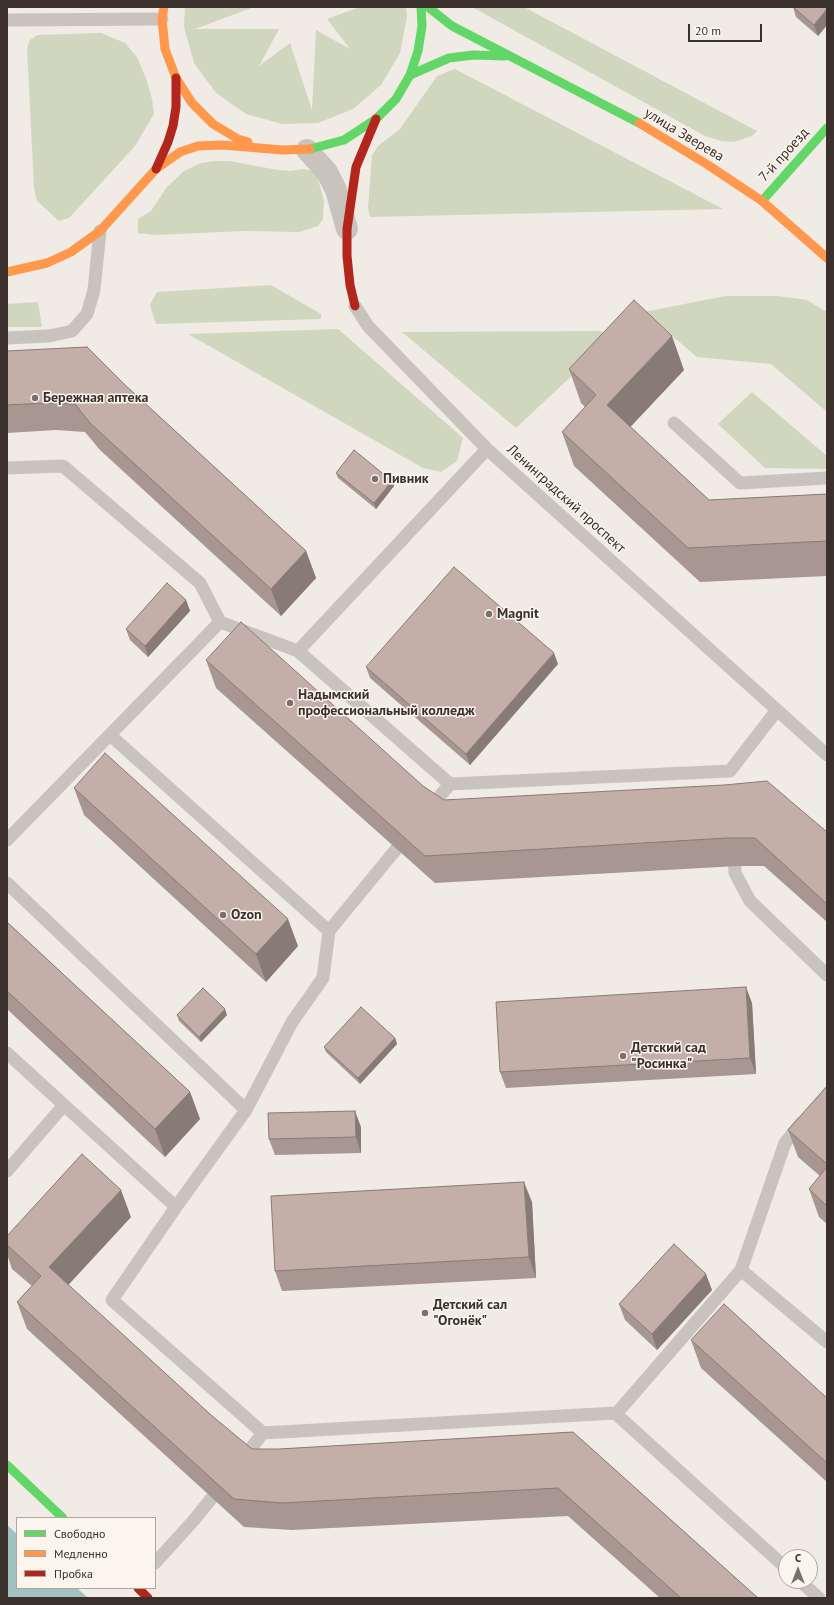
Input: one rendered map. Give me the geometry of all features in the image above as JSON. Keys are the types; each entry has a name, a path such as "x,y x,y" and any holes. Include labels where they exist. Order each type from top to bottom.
{"main road":[{"path":"7,272 47,263 70,252 100,231 156,169 180,152 198,146 222,145 284,150 307,150 344,140 376,119 396,99 410,75 418,51 422,26 421,7"},
{"name":"улица Зверева","path":"428,7 452,26 643,125 708,165 762,201 827,258"},
{"path":"163,13 165,49 176,78 192,103 213,124 238,139 260,147"},
{"name":"улица Зверева","path":"410,75 449,58 473,55 512,56"},
{"path":"156,169 168,142 173,126 176,107 176,78"},
{"name":"Ленинградский проспект","path":"355,306 350,286 347,256 347,229 356,166 376,119"},
{"name":"7-й проезд","path":"762,201 827,128"},
{"path":"7,1465 63,1517"},
{"path":"139,1589 148,1598"}],"street":[{"path":"307,150 327,172 333,184 347,229"}],"lane":[{"path":"7,20 163,13"},
{"path":"7,338 49,336 72,331 87,314 94,290 100,231"},
{"name":"Ленинградский проспект","path":"355,306 368,326 487,450 827,754"},
{"path":"674,423 740,483 827,478"},
{"path":"298,652 487,450"},
{"path":"7,468 63,466 200,583 220,622 298,652 450,784 730,771"},
{"path":"7,840 220,622"},
{"path":"730,787 730,771 777,710"},
{"path":"110,735 329,931"},
{"path":"450,784 329,931 323,978 292,1022 246,1110 112,1300 263,1433 616,1414 778,1561"},
{"path":"733,834 735,873 750,901 827,975"},
{"path":"7,883 246,1110"},
{"path":"7,1053 176,1208"},
{"path":"7,1171 64,1105"},
{"path":"616,1414 740,1270 785,1143 808,1114"},
{"path":"740,1270 827,1342"},
{"path":"156,1562 194,1520 263,1433"},
{"path":"808,1589 818,1598"}],"green space":[{"path":"185,7 254,7 195,29 279,29 259,66 290,43 312,110 316,30 350,49 327,19 360,7 406,7 407,17 400,53 381,85 353,109 318,123 282,124 246,114 216,93 194,63 184,27"},
{"path":"472,7 524,7 757,131 752,136 734,142 721,141 705,136"},
{"path":"101,33 125,43 137,57 147,81 154,114 135,146 69,218 59,221 37,201 34,188 27,48 30,40 37,35"},
{"path":"455,69 723,209 370,217 368,208 372,155 379,145 400,129 437,76"},
{"path":"229,161 278,170 291,171 303,169 316,172 324,201 323,219 318,226 299,232 244,231 156,235 138,233 138,219 151,211 167,187 184,171 201,163"},
{"path":"271,285 321,314 321,319 156,324 150,305 157,292"},
{"path":"725,296 778,296 807,300 827,312 827,412 771,364 697,357 644,312"},
{"path":"38,302 42,327 7,327 7,304"},
{"path":"338,329 463,438 457,461 441,472 423,468 188,334"},
{"path":"601,331 611,339 516,428 402,332"},
{"path":"752,392 827,456 827,469 765,468 718,424"}],"water":[{"path":"7,1525 16,1533 16,1589 78,1589 88,1598 7,1598"}],"building":[{"path":"793,7 827,7 827,9 814,25"},
{"path":"634,300 672,336 607,405 709,500 827,494 827,541 688,548 562,432 596,395 569,369"},
{"path":"87,347 125,385 306,551 271,589 90,423 75,404 46,403 7,405 7,351"},
{"path":"354,450 392,481 374,503 336,473"},
{"path":"454,567 554,653 466,754 366,667"},
{"path":"167,583 186,600 145,646 126,629"},
{"path":"241,622 423,786 444,800 724,785 767,781 827,832 827,904 755,838 727,838 425,856 206,660"},
{"path":"105,753 288,919 256,954 74,788"},
{"path":"7,922 190,1092 155,1129 7,991"},
{"path":"746,987 750,1058 500,1072 496,1002"},
{"path":"203,988 225,1009 199,1037 177,1015"},
{"path":"361,1007 395,1038 358,1078 324,1047"},
{"path":"827,1086 827,1164 788,1130"},
{"path":"355,1111 356,1137 269,1139 268,1113"},
{"path":"82,1154 121,1190 49,1267 211,1415 252,1449 279,1449 573,1432 758,1598 681,1598 558,1488 282,1503 234,1499 17,1302 41,1276 7,1245 7,1236"},
{"path":"827,1167 827,1206 809,1189"},
{"path":"524,1182 529,1257 275,1271 271,1196"},
{"path":"674,1244 706,1274 652,1334 619,1304"},
{"path":"724,1304 827,1398 827,1463 691,1340"}],"traffic: fast":[{"path":"310,149 344,140 376,119 396,99 410,75 418,51 422,26 421,7"},
{"path":"428,7 452,26 639,123"},
{"path":"410,75 449,58 473,55 505,56"},
{"path":"762,201 827,128"},
{"path":"7,1465 62,1517"}],"traffic: slow":[{"path":"164,7 162,19 165,49 176,78 192,103 213,124 238,139 248,142"},
{"path":"639,123 708,165 762,201 827,258"},
{"path":"7,272 47,263 71,252 100,231 156,169 180,152 198,146 222,145 283,150 310,149"}],"traffic: jam":[{"path":"156,169 168,142 173,126 176,107 176,78"},
{"path":"355,306 350,285 347,256 347,229 356,167 376,119"},
{"path":"139,1589 148,1598"}],"place":[{"name":"Бережная аптека","path":"35,398"},
{"name":"Пивник","path":"375,479"},
{"name":"Magnit","path":"489,614"},
{"name":"Надымский профессиональный колледж","path":"290,703"},
{"name":"Ozon","path":"223,915"},
{"name":"Детский сад \"Росинка\"","path":"623,1056"},
{"name":"Детский сал \"Огонёк\"","path":"425,1313"}]}
